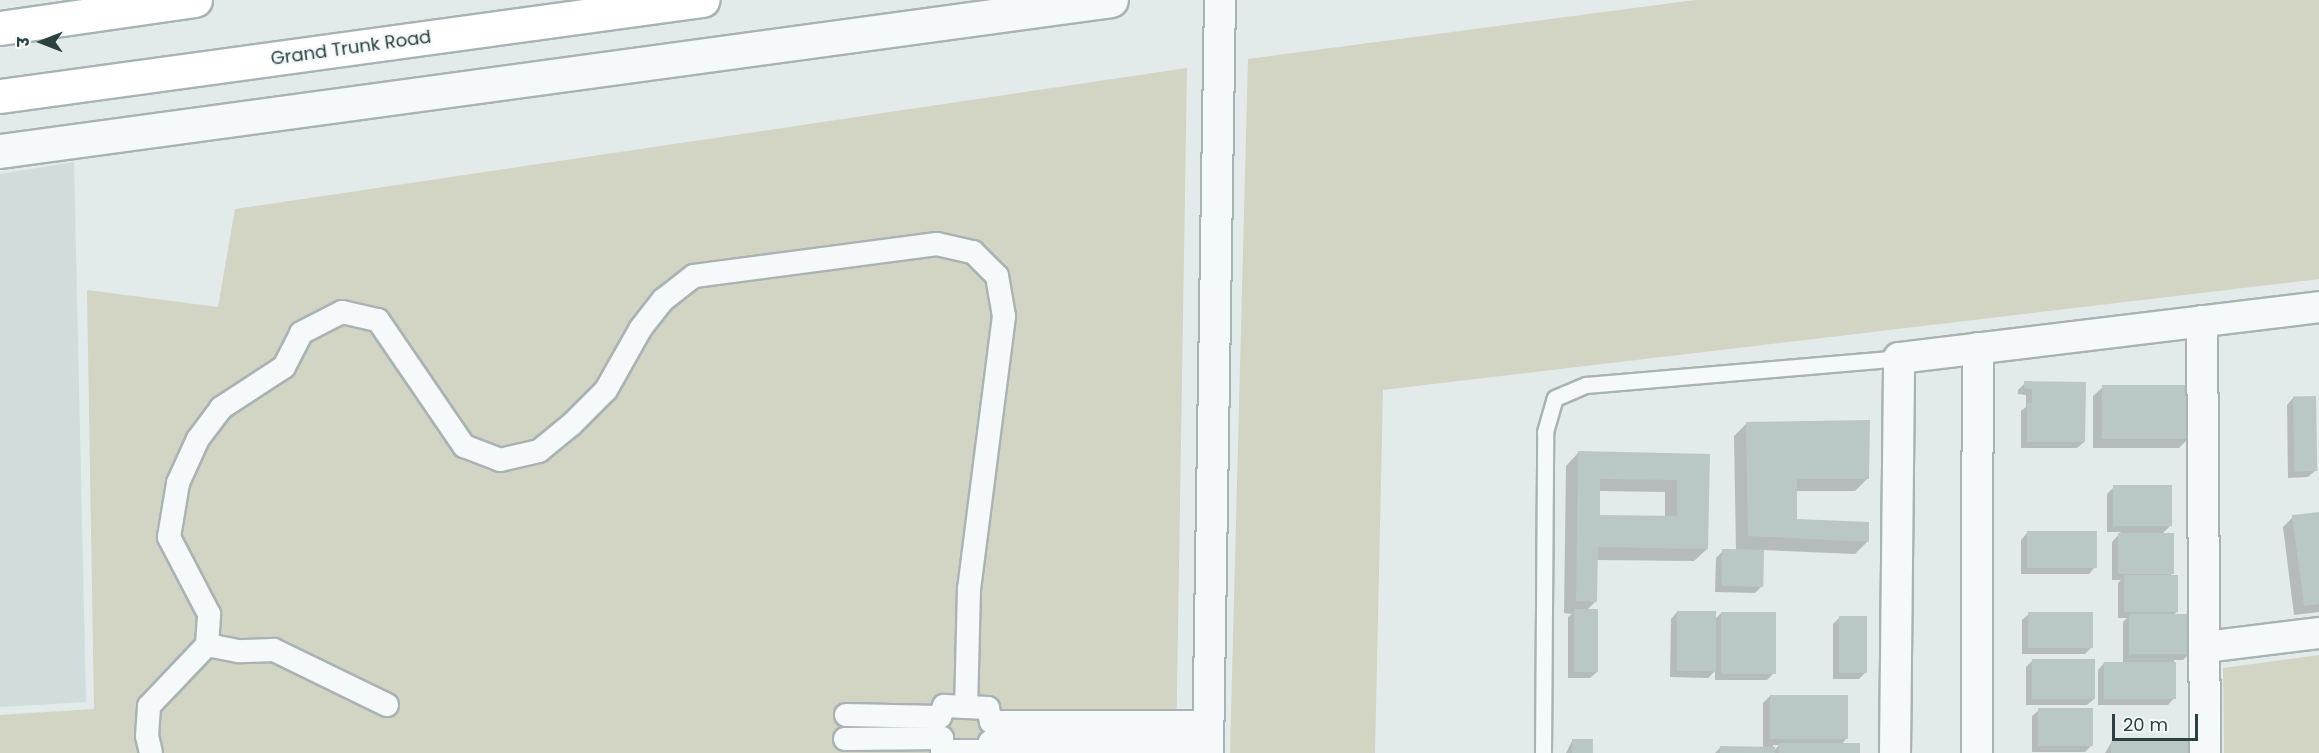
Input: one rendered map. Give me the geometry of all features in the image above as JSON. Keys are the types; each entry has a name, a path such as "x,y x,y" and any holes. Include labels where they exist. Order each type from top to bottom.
{"highway":[{"path":"0,28 195,0"},
{"name":"Grand Trunk Road","path":"0,96 702,0"}],"street":[{"path":"0,151 1111,0"},
{"path":"1208,739 1220,0"},
{"path":"151,753 147,735 149,706 207,645 209,614 169,537 178,483 198,439 220,408 284,367 301,333 342,312 378,320 464,446 500,460 539,452 572,424 606,390 641,328 663,300 694,276 937,244 973,252 997,276 1004,316 969,588 966,707"},
{"path":"1895,753 1899,358 2319,307"},
{"path":"2202,321 2205,753"},
{"path":"1977,753 1978,348"},
{"path":"2205,647 2319,633"},
{"path":"207,645 238,651 274,650 387,705"},
{"path":"846,715 940,717 944,706 988,708 991,722 1208,739"},
{"path":"845,739 942,738 942,751 969,752 990,751 990,742 1208,739"}],"lane":[{"path":"1543,753 1545,432 1555,398 1586,385 1899,358"}],"shaded area":[{"path":"74,162 86,702 0,707 0,174"}],"green space":[{"path":"1695,0 2319,0 2319,279 1383,390 1375,753 1230,753 1248,59"},
{"path":"1187,68 1176,753 0,753 0,715 94,709 87,290 218,307 235,209"},
{"path":"2319,655 2319,753 2224,753 2223,668"}],"building":[{"path":"2024,381 2086,382 2085,442 2027,442 2027,403 2032,403 2032,389 2024,388"},
{"path":"2102,385 2190,385 2190,439 2102,439"},
{"path":"2293,396 2316,396 2317,471 2294,471"},
{"path":"1870,420 1869,479 1797,479 1797,519 1869,522 1869,542 1748,536 1746,422"},
{"path":"1578,451 1710,454 1708,549 1598,547 1597,602 1576,601","holes":["1600,479 1677,480 1677,516 1600,515"]},
{"path":"2113,485 2172,485 2172,526 2113,526"},
{"path":"2319,512 2319,604 2304,606 2292,515"},
{"path":"2027,531 2097,531 2097,568 2027,568"},
{"path":"2118,533 2174,533 2174,574 2118,574"},
{"path":"1722,549 1764,550 1763,587 1721,586"},
{"path":"2124,575 2178,575 2178,612 2124,612"},
{"path":"1574,609 1598,609 1598,672 1574,672"},
{"path":"1677,611 1716,611 1716,671 1677,671"},
{"path":"1721,612 1776,612 1776,674 1721,674"},
{"path":"2028,612 2093,612 2093,648 2028,648"},
{"path":"2129,614 2191,614 2191,654 2129,654"},
{"path":"1839,616 1867,616 1867,673 1839,673"},
{"path":"2032,659 2095,659 2095,699 2032,699"},
{"path":"2104,662 2176,662 2176,699 2104,699"},
{"path":"1770,695 1848,695 1848,739 1770,739"},
{"path":"2038,708 2093,708 2093,746 2038,746"},
{"path":"1572,739 1593,739 1593,753 1572,753"},
{"path":"2111,741 2189,741 2189,753 2111,753"},
{"path":"1779,743 1860,743 1860,753 1779,753"},
{"path":"1720,746 1775,747 1775,753 1720,753"}]}
